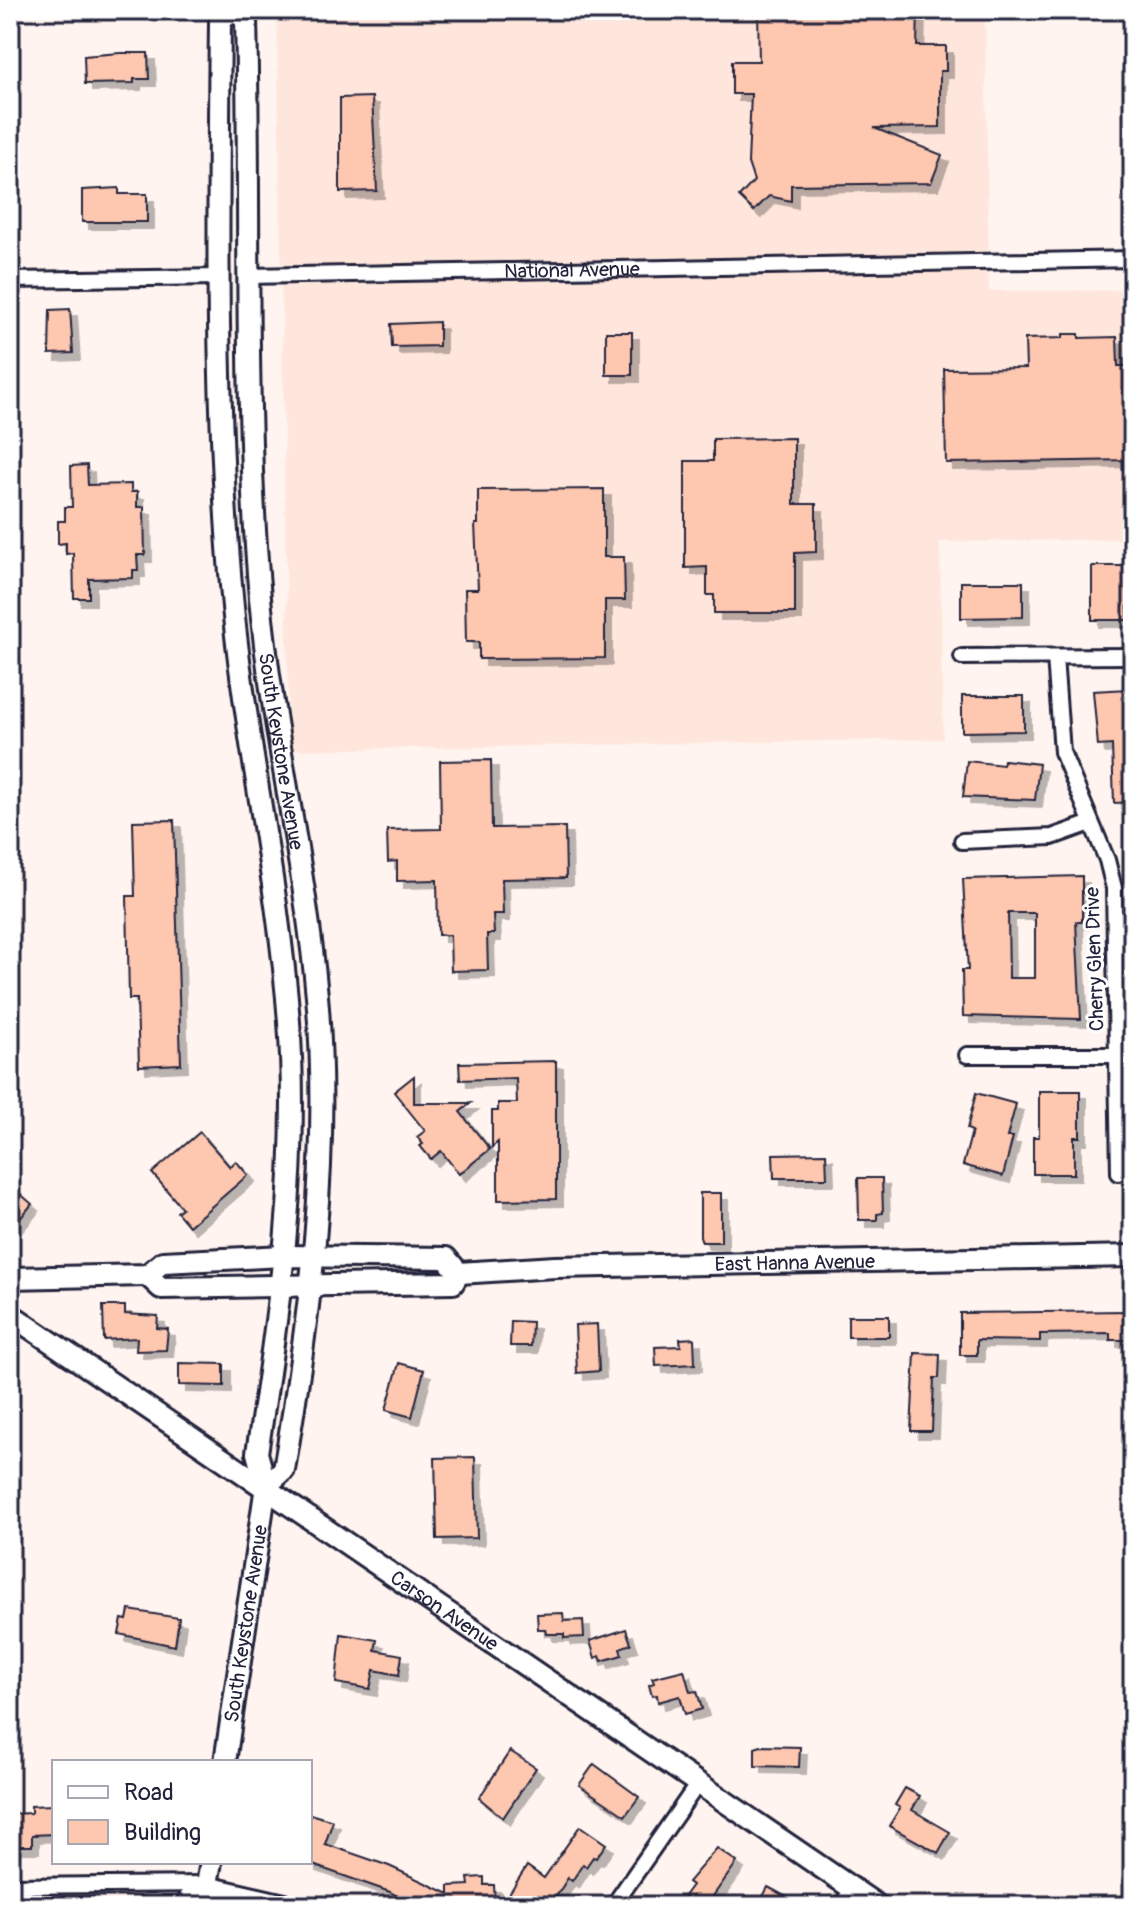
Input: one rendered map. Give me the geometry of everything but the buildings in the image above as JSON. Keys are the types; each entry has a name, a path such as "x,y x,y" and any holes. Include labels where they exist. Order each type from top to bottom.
{"main road":[{"name":"South Keystone Avenue","path":"225,1760 266,1486 257,1453 291,1194 291,1047 279,932 236,636 227,537 220,277 220,21 233,10 246,20 252,475 260,600 317,1002 321,1164 315,1257 284,1470 266,1486"},
{"name":"National Avenue","path":"220,277 248,276"},
{"path":"257,779 285,774"},
{"name":"East Hanna Avenue","path":"10,1278 147,1275 163,1262 283,1256 446,1258 459,1273"},
{"name":"East Hanna Avenue","path":"459,1273 571,1267 1133,1256"},
{"name":"East Hanna Avenue","path":"147,1275 161,1288 453,1283 459,1273"},
{"name":"Carson Avenue","path":"10,1314 878,1906"},
{"path":"211,1864 207,1884 219,1906"},
{"path":"189,1906 190,1898 207,1884"}],"street":[{"name":"National Avenue","path":"248,276 1133,259"},
{"name":"National Avenue","path":"10,280 220,277"},
{"path":"962,657 1133,656"},
{"name":"Cherry Glen Drive","path":"1055,657 1060,741 1113,881 1119,1173"},
{"path":"962,841 1052,837 1091,823"},
{"path":"1116,997 1133,997"},
{"path":"967,1055 1117,1055"},
{"path":"613,1906 699,1782"},
{"path":"10,1886 207,1884 302,1906"},
{"path":"840,1906 854,1889"}],"shaded area":[{"path":"277,10 985,10 989,291 1133,290 1133,539 940,542 943,739 289,750"}]}
